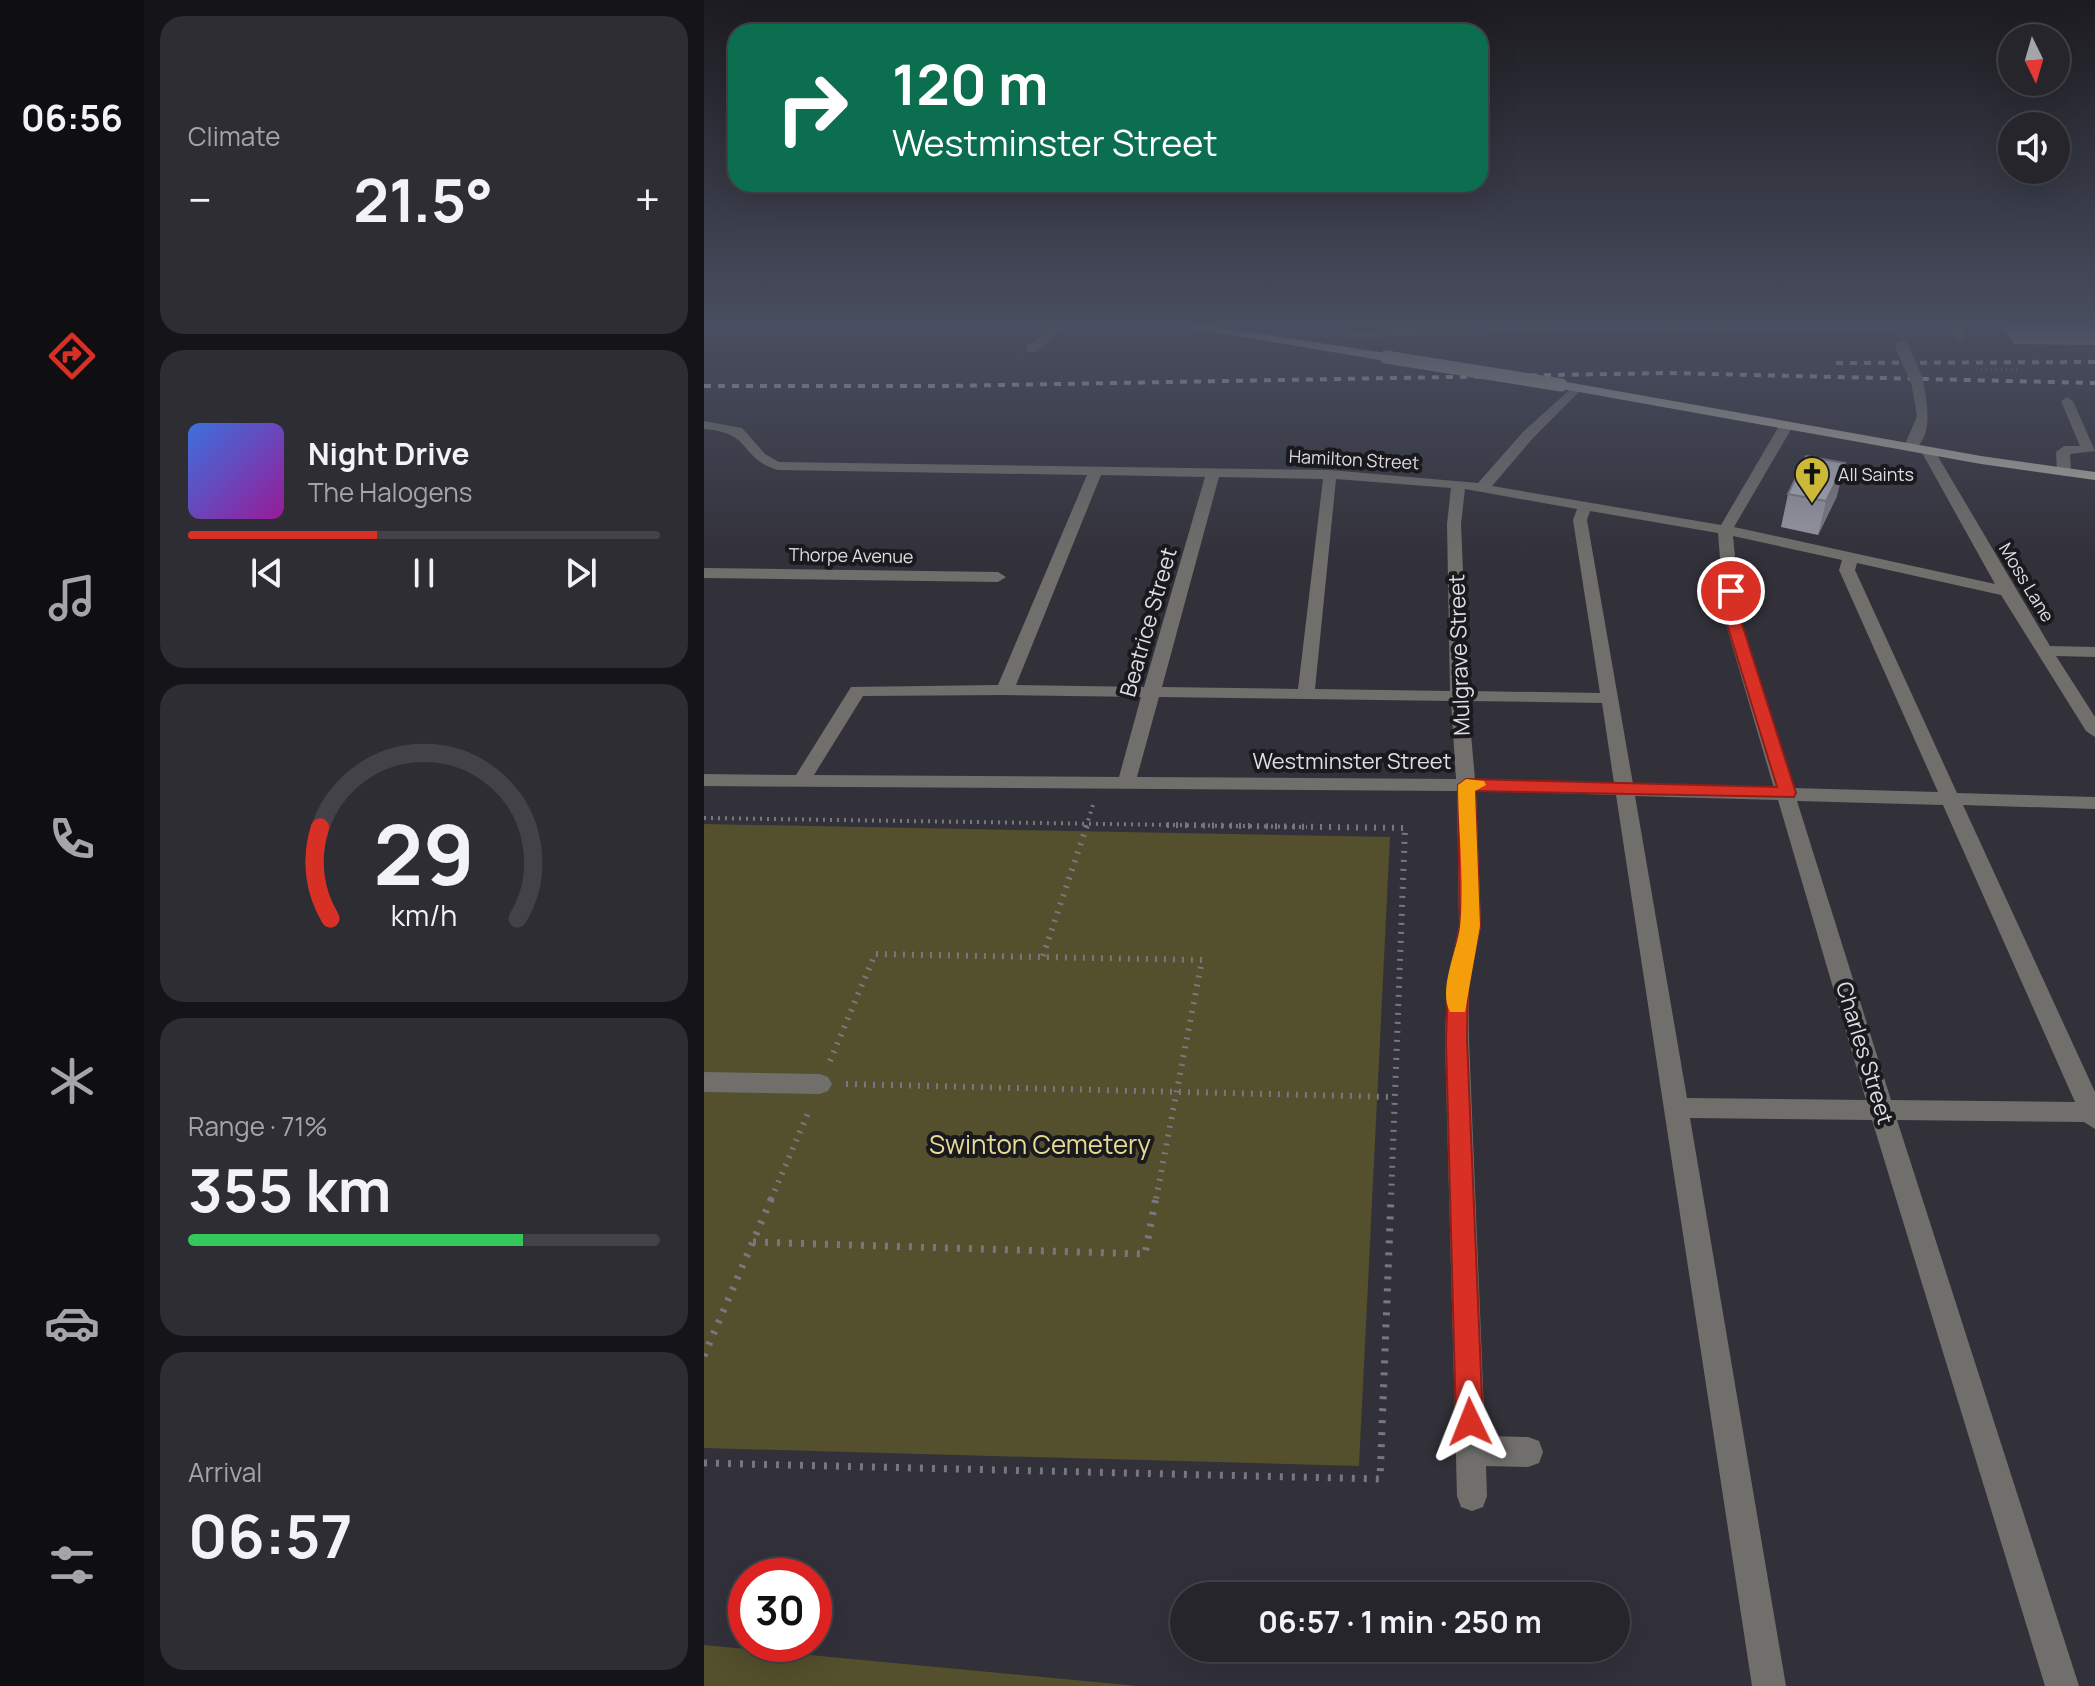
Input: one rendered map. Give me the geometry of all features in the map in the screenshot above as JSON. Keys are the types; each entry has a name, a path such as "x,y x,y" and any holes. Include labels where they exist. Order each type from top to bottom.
{"main road":[{"path":"1663,404 1928,451 2095,476"}],"street":[{"path":"1482,488 1560,404"},
{"path":"1911,447 1923,416 1921,404"},
{"path":"2064,472 2063,452 2069,449 2089,450 2068,404"},
{"name":"Hamilton Street","path":"704,425 730,428 742,434 762,462 778,466 1330,474 1458,484 1725,530 2007,591"},
{"path":"1725,530 1786,426"},
{"name":"Moss Lane","path":"1928,451 2007,591 2095,731"},
{"path":"1005,690 1095,472"},
{"name":"Beatrice Street","path":"1126,784 1213,472"},
{"path":"1306,694 1330,474"},
{"name":"Mulgrave Street","path":"1458,484 1454,524 1470,926 1458,985 1457,1040 1472,1496"},
{"path":"1585,506 1580,520 1769,1686"},
{"name":"Charles Street","path":"1725,530 1733,621 2062,1686"},
{"path":"1676,1108 2094,1114 1847,570 1851,557"},
{"name":"Thorpe Avenue","path":"704,573 998,577"},
{"path":"2045,651 2095,652"},
{"path":"801,781 857,691 1610,698"},
{"name":"Westminster Street","path":"704,780 1466,785 2095,803"},
{"path":"704,1082 820,1084"},
{"path":"1471,1451 1528,1452"}],"path":[{"path":"704,818 1405,828 1380,1479 704,1463"},
{"path":"1043,956 1087,823"},
{"path":"704,1356 875,954 1202,960 1145,1254 753,1242"},
{"path":"820,1084 1393,1097"}],"green space":[{"name":"Swinton Cemetery","path":"704,824 1390,837 1359,1466 704,1448"},
{"path":"704,1645 728,1647 728,1662 832,1662 832,1657 1138,1686 704,1686"}],"building":[{"path":"1806,456 1845,463 1826,501 1788,494"}],"slow traffic":[{"path":"1457,1006 1470,926 1466,785 1478,785"}],"place":[{"name":"All Saints","path":"1812,505"}],"route":[{"path":"1470,1422 1457,1040 1458,985 1470,926 1466,785 1787,793 1733,621 1731,591"}]}
